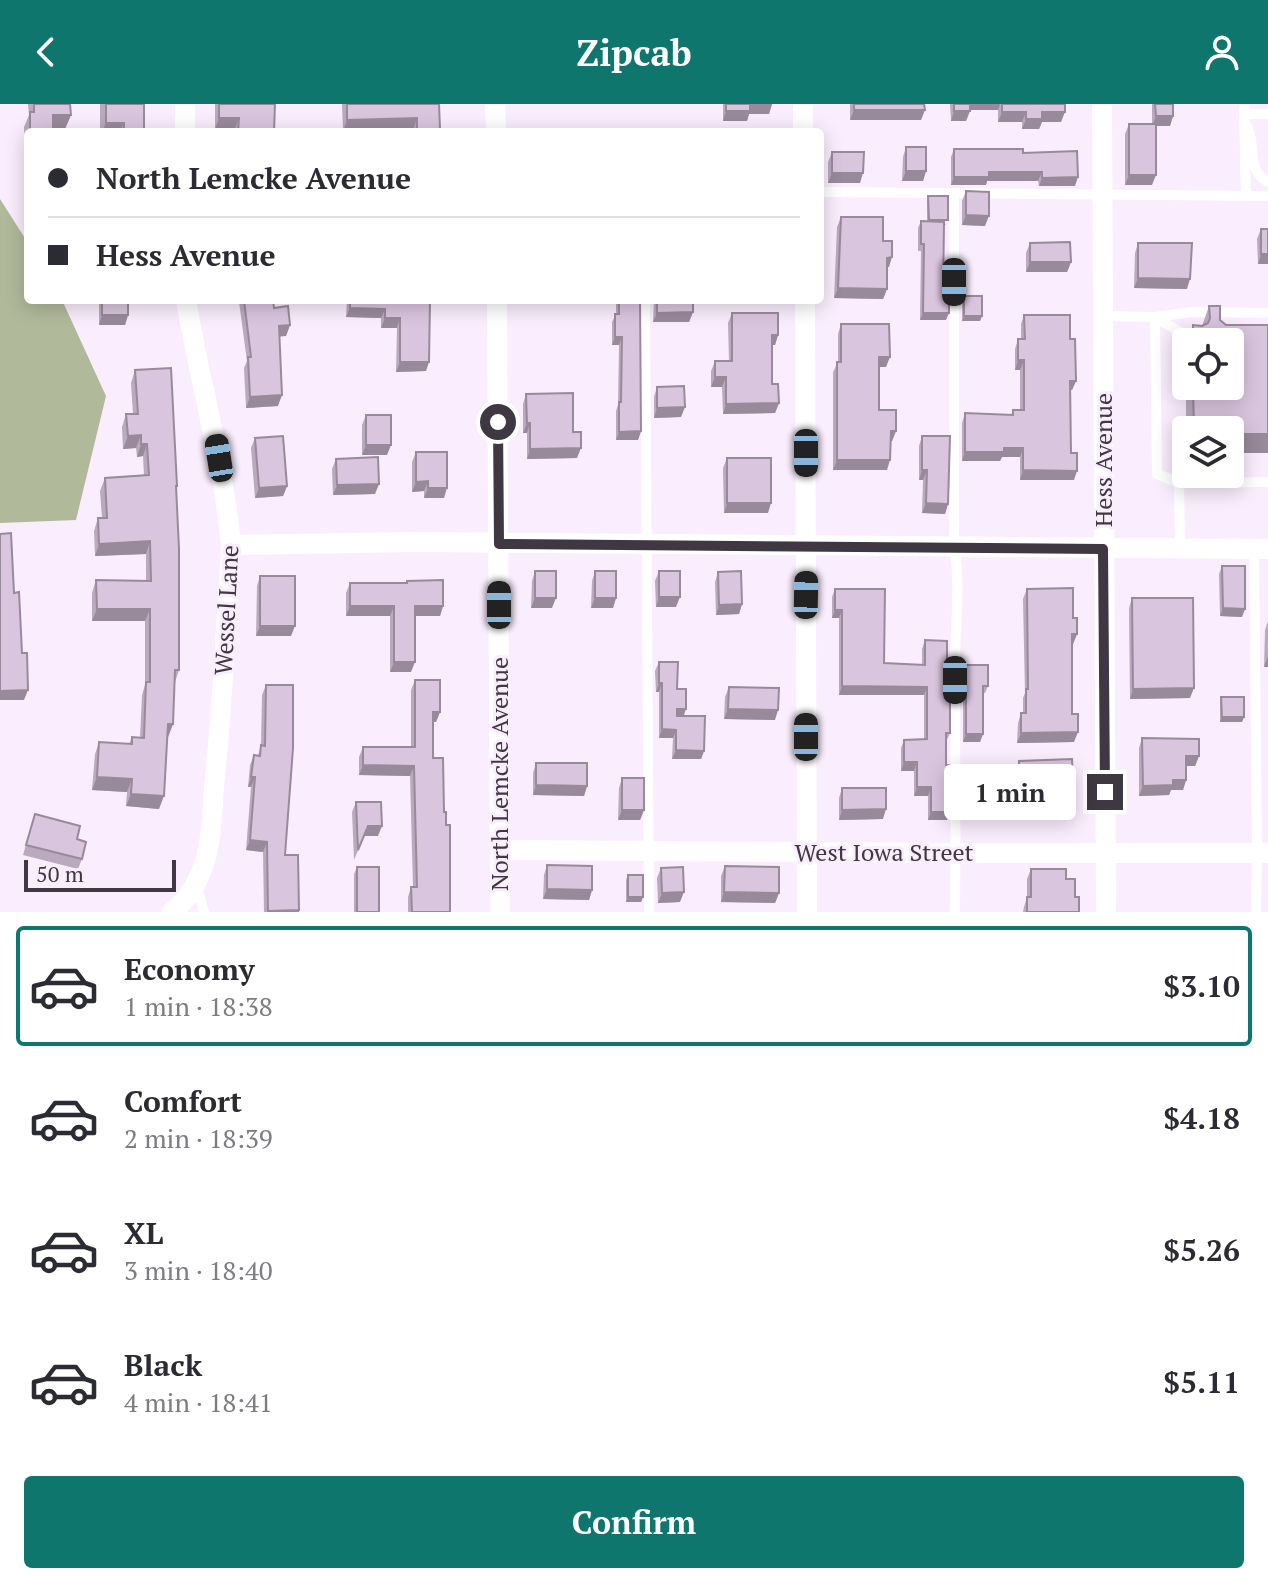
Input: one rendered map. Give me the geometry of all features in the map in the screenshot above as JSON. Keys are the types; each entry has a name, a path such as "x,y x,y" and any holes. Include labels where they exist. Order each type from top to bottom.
{"street":[{"path":"185,104 185,128"},
{"path":"495,104 496,128"},
{"path":"803,104 803,128"},
{"name":"Hess Avenue","path":"1102,104 1106,912"},
{"name":"Wessel Lane","path":"172,912 196,883 209,843 231,545 214,430 187,304"},
{"name":"North Lemcke Avenue","path":"497,304 500,912"},
{"path":"805,304 807,912"},
{"path":"231,545 415,542 1261,549"},
{"name":"West Iowa Street","path":"500,850 1262,853"}],"lane":[{"path":"1244,113 1246,196"},
{"path":"1244,113 1268,114"},
{"path":"1244,113 1251,132 1254,169 1258,176 1268,182"},
{"path":"824,192 1268,196"},
{"path":"954,193 954,547 957,563 955,912"},
{"path":"645,304 649,912"},
{"path":"1102,316 1268,313"},
{"path":"1155,317 1174,328"},
{"path":"1155,317 1157,474 1172,480"},
{"path":"1244,482 1268,482"},
{"path":"1179,488 1180,549"},
{"path":"1256,912 1262,853 1261,549"},
{"path":"196,883 204,912"}],"green space":[{"path":"0,199 24,237 24,304 64,304 106,396 76,520 0,523"}],"building":[{"path":"34,104 70,104 71,115 53,115 53,128 30,128 30,112 34,112"},
{"path":"106,104 144,104 144,128 124,128 124,123 106,123"},
{"path":"219,104 275,104 274,128 238,128 239,118 219,118"},
{"path":"347,104 439,104 440,128 417,128 417,118 347,120"},
{"path":"726,104 750,104 750,111 726,111"},
{"path":"854,104 924,104 925,110 854,110"},
{"path":"954,104 970,104 970,111 954,111"},
{"path":"1002,104 1065,104 1065,112 1042,112 1042,119 1026,119 1026,112 1002,112"},
{"path":"1155,104 1173,104 1173,116 1156,116"},
{"path":"1129,124 1156,124 1156,175 1129,175"},
{"path":"906,147 926,147 926,171 906,171"},
{"path":"954,149 1023,149 1023,153 1077,151 1078,177 1042,178 1042,172 989,172 989,177 954,177"},
{"path":"832,152 864,152 863,173 832,173"},
{"path":"966,191 989,192 989,216 966,215"},
{"path":"928,196 948,196 948,220 929,220"},
{"path":"841,217 883,217 883,241 892,241 892,257 887,258 887,289 838,288"},
{"path":"921,221 944,222 943,294 949,294 949,313 923,313 924,244 921,244"},
{"path":"1261,229 1268,229 1268,254 1261,254"},
{"path":"1070,242 1071,262 1030,262 1030,243"},
{"path":"1138,243 1192,243 1190,279 1138,278"},
{"path":"964,296 982,296 982,316 964,316"},
{"path":"102,304 128,304 128,315 102,315"},
{"path":"244,304 274,304 274,308 288,306 290,325 279,326 282,395 250,397 248,357 251,357"},
{"path":"350,304 430,304 429,362 400,362 400,318 385,318 385,309 350,308"},
{"path":"619,304 640,304 641,431 619,432 622,337 615,337 615,314 619,314"},
{"path":"657,304 693,304 693,312 657,313"},
{"path":"1209,306 1220,306 1220,320 1226,325 1268,325 1268,434 1244,434 1244,416 1194,416 1193,400 1244,400 1244,328 1193,328 1193,325 1208,323"},
{"path":"732,313 778,313 778,335 772,335 772,384 778,384 779,403 726,404 726,377 715,377 715,361 732,361"},
{"path":"1024,315 1070,315 1070,339 1075,339 1076,381 1070,381 1071,453 1077,453 1077,471 1023,470 1023,448 1004,448 1004,452 965,452 965,413 1013,415 1013,410 1024,410 1024,360 1018,360 1018,339 1025,339"},
{"path":"841,324 889,324 890,357 879,357 879,410 896,410 896,431 891,431 890,460 837,460 837,362 841,362"},
{"path":"171,368 179,549 179,670 175,670 173,724 168,724 164,796 131,794 132,779 97,777 99,742 132,744 132,737 144,738 146,682 150,682 150,609 97,609 96,580 151,581 150,541 99,544 98,518 107,518 105,478 149,475 147,444 141,444 141,435 128,436 126,414 138,414 135,370"},
{"path":"684,386 685,407 657,408 657,387"},
{"path":"573,393 573,432 581,432 581,448 530,449 526,394"},
{"path":"366,415 391,415 391,445 366,445"},
{"path":"283,436 287,486 259,488 255,438"},
{"path":"922,436 950,436 948,504 926,503 927,470 922,470"},
{"path":"416,452 447,452 447,488 428,488 428,481 416,482"},
{"path":"378,457 379,484 337,485 336,459"},
{"path":"727,458 771,458 771,503 727,503"},
{"path":"11,533 14,593 19,592 22,653 27,653 28,690 0,691 0,534"},
{"path":"1222,566 1245,566 1245,609 1223,608"},
{"path":"535,571 556,571 556,598 535,598"},
{"path":"595,571 616,571 616,598 595,598"},
{"path":"659,571 680,571 680,597 659,597"},
{"path":"741,571 742,604 719,605 718,572"},
{"path":"260,576 295,576 295,626 260,626"},
{"path":"443,580 443,606 415,606 415,662 394,662 394,606 350,606 350,583"},
{"path":"1073,588 1073,618 1077,618 1077,634 1072,634 1072,714 1078,714 1078,732 1021,733 1021,713 1026,713 1028,689 1027,589"},
{"path":"835,589 885,589 884,663 925,665 925,640 947,641 950,733 946,733 946,765 950,765 951,812 931,812 931,787 917,787 917,762 904,762 904,740 927,739 927,687 842,686 842,610 835,610"},
{"path":"1132,598 1193,598 1194,688 1133,689"},
{"path":"659,662 678,662 677,689 686,689 686,709 677,709 677,716 705,716 704,751 676,750 676,730 662,729"},
{"path":"966,665 988,665 988,686 983,686 983,734 966,734"},
{"path":"415,680 440,680 440,712 433,712 433,758 443,758 444,812 446,825 450,825 450,912 412,912 411,887 417,887 414,766 363,765 363,747 415,747"},
{"path":"266,685 293,685 293,748 285,855 298,855 299,910 268,911 267,842 250,840 255,777 251,777 254,755 260,756 261,745 265,746"},
{"path":"729,687 779,688 778,710 728,709"},
{"path":"1221,697 1244,697 1244,717 1222,717"},
{"path":"1142,738 1199,739 1199,756 1186,756 1186,780 1173,780 1173,785 1143,786"},
{"path":"1072,759 1072,809 1038,809 1038,804 1025,804 1025,782 1019,782 1019,761"},
{"path":"536,763 587,763 587,786 536,785"},
{"path":"978,767 975,815 965,815 965,768"},
{"path":"622,778 644,778 644,810 622,810"},
{"path":"842,788 886,788 886,809 842,810"},
{"path":"356,802 381,802 382,826 368,826 358,850"},
{"path":"35,814 80,826 77,839 86,842 82,859 26,845"},
{"path":"547,865 592,866 592,890 547,889"},
{"path":"725,866 779,867 779,893 724,892"},
{"path":"357,867 379,867 379,912 357,912"},
{"path":"683,867 684,892 662,893 661,868"},
{"path":"1031,869 1066,869 1066,879 1075,879 1079,912 1027,912 1027,897 1031,897"},
{"path":"628,875 643,875 643,897 628,897"}],"route":[{"path":"498,422 499,544 1103,549 1105,792"}]}
